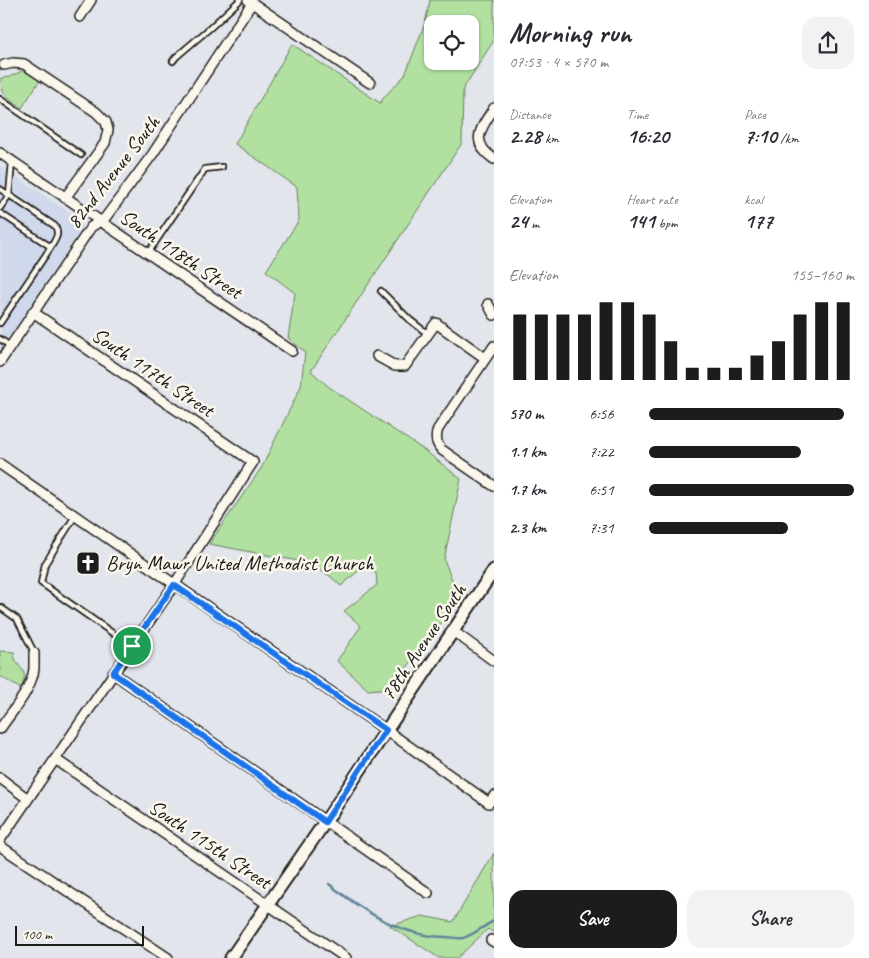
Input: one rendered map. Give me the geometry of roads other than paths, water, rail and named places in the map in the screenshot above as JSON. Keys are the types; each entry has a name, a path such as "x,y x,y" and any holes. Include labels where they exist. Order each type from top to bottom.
{"street":[{"path":"80,18 91,0"},
{"path":"250,1 370,83"},
{"name":"82nd Avenue South","path":"0,362 91,228 102,222 152,155 250,1"},
{"path":"2,69 14,63 24,64 96,112 106,122 108,135 105,143 65,198"},
{"path":"494,108 482,126 479,138 480,147 494,159"},
{"name":"South 118th Street","path":"0,152 292,351"},
{"path":"488,304 494,316"},
{"name":"South 117th Street","path":"33,312 253,462 174,585"},
{"path":"377,356 395,366 405,366 436,323 485,358"},
{"path":"494,346 438,429 436,435 442,450 494,486"},
{"path":"0,464 386,730 492,800"},
{"name":"78th Avenue South","path":"232,958 494,570"},
{"path":"0,840 174,585"},
{"path":"452,631 494,661"},
{"path":"0,729 31,680 34,670 34,653"},
{"path":"113,673 428,893"},
{"name":"South 115th Street","path":"55,759 346,958"},
{"path":"0,778 28,799"},
{"path":"0,846 168,958"}],"lane":[{"path":"173,61 176,56 240,0"},
{"path":"0,100 81,155"},
{"path":"0,208 9,195 12,161"},
{"path":"148,253 205,169 222,167"},
{"path":"0,189 55,226 57,230 57,237 51,247 0,323"},
{"path":"0,213 51,247"},
{"path":"381,291 410,320 428,334"},
{"path":"0,340 10,346"},
{"path":"75,516 45,564 41,583 132,646"},
{"path":"0,607 16,617 34,653"}],"waterway":[{"path":"329,884 369,913 414,933 463,938 494,921"}],"place":[{"name":"Bryn Mawr United Methodist Church","path":"88,563"}]}
